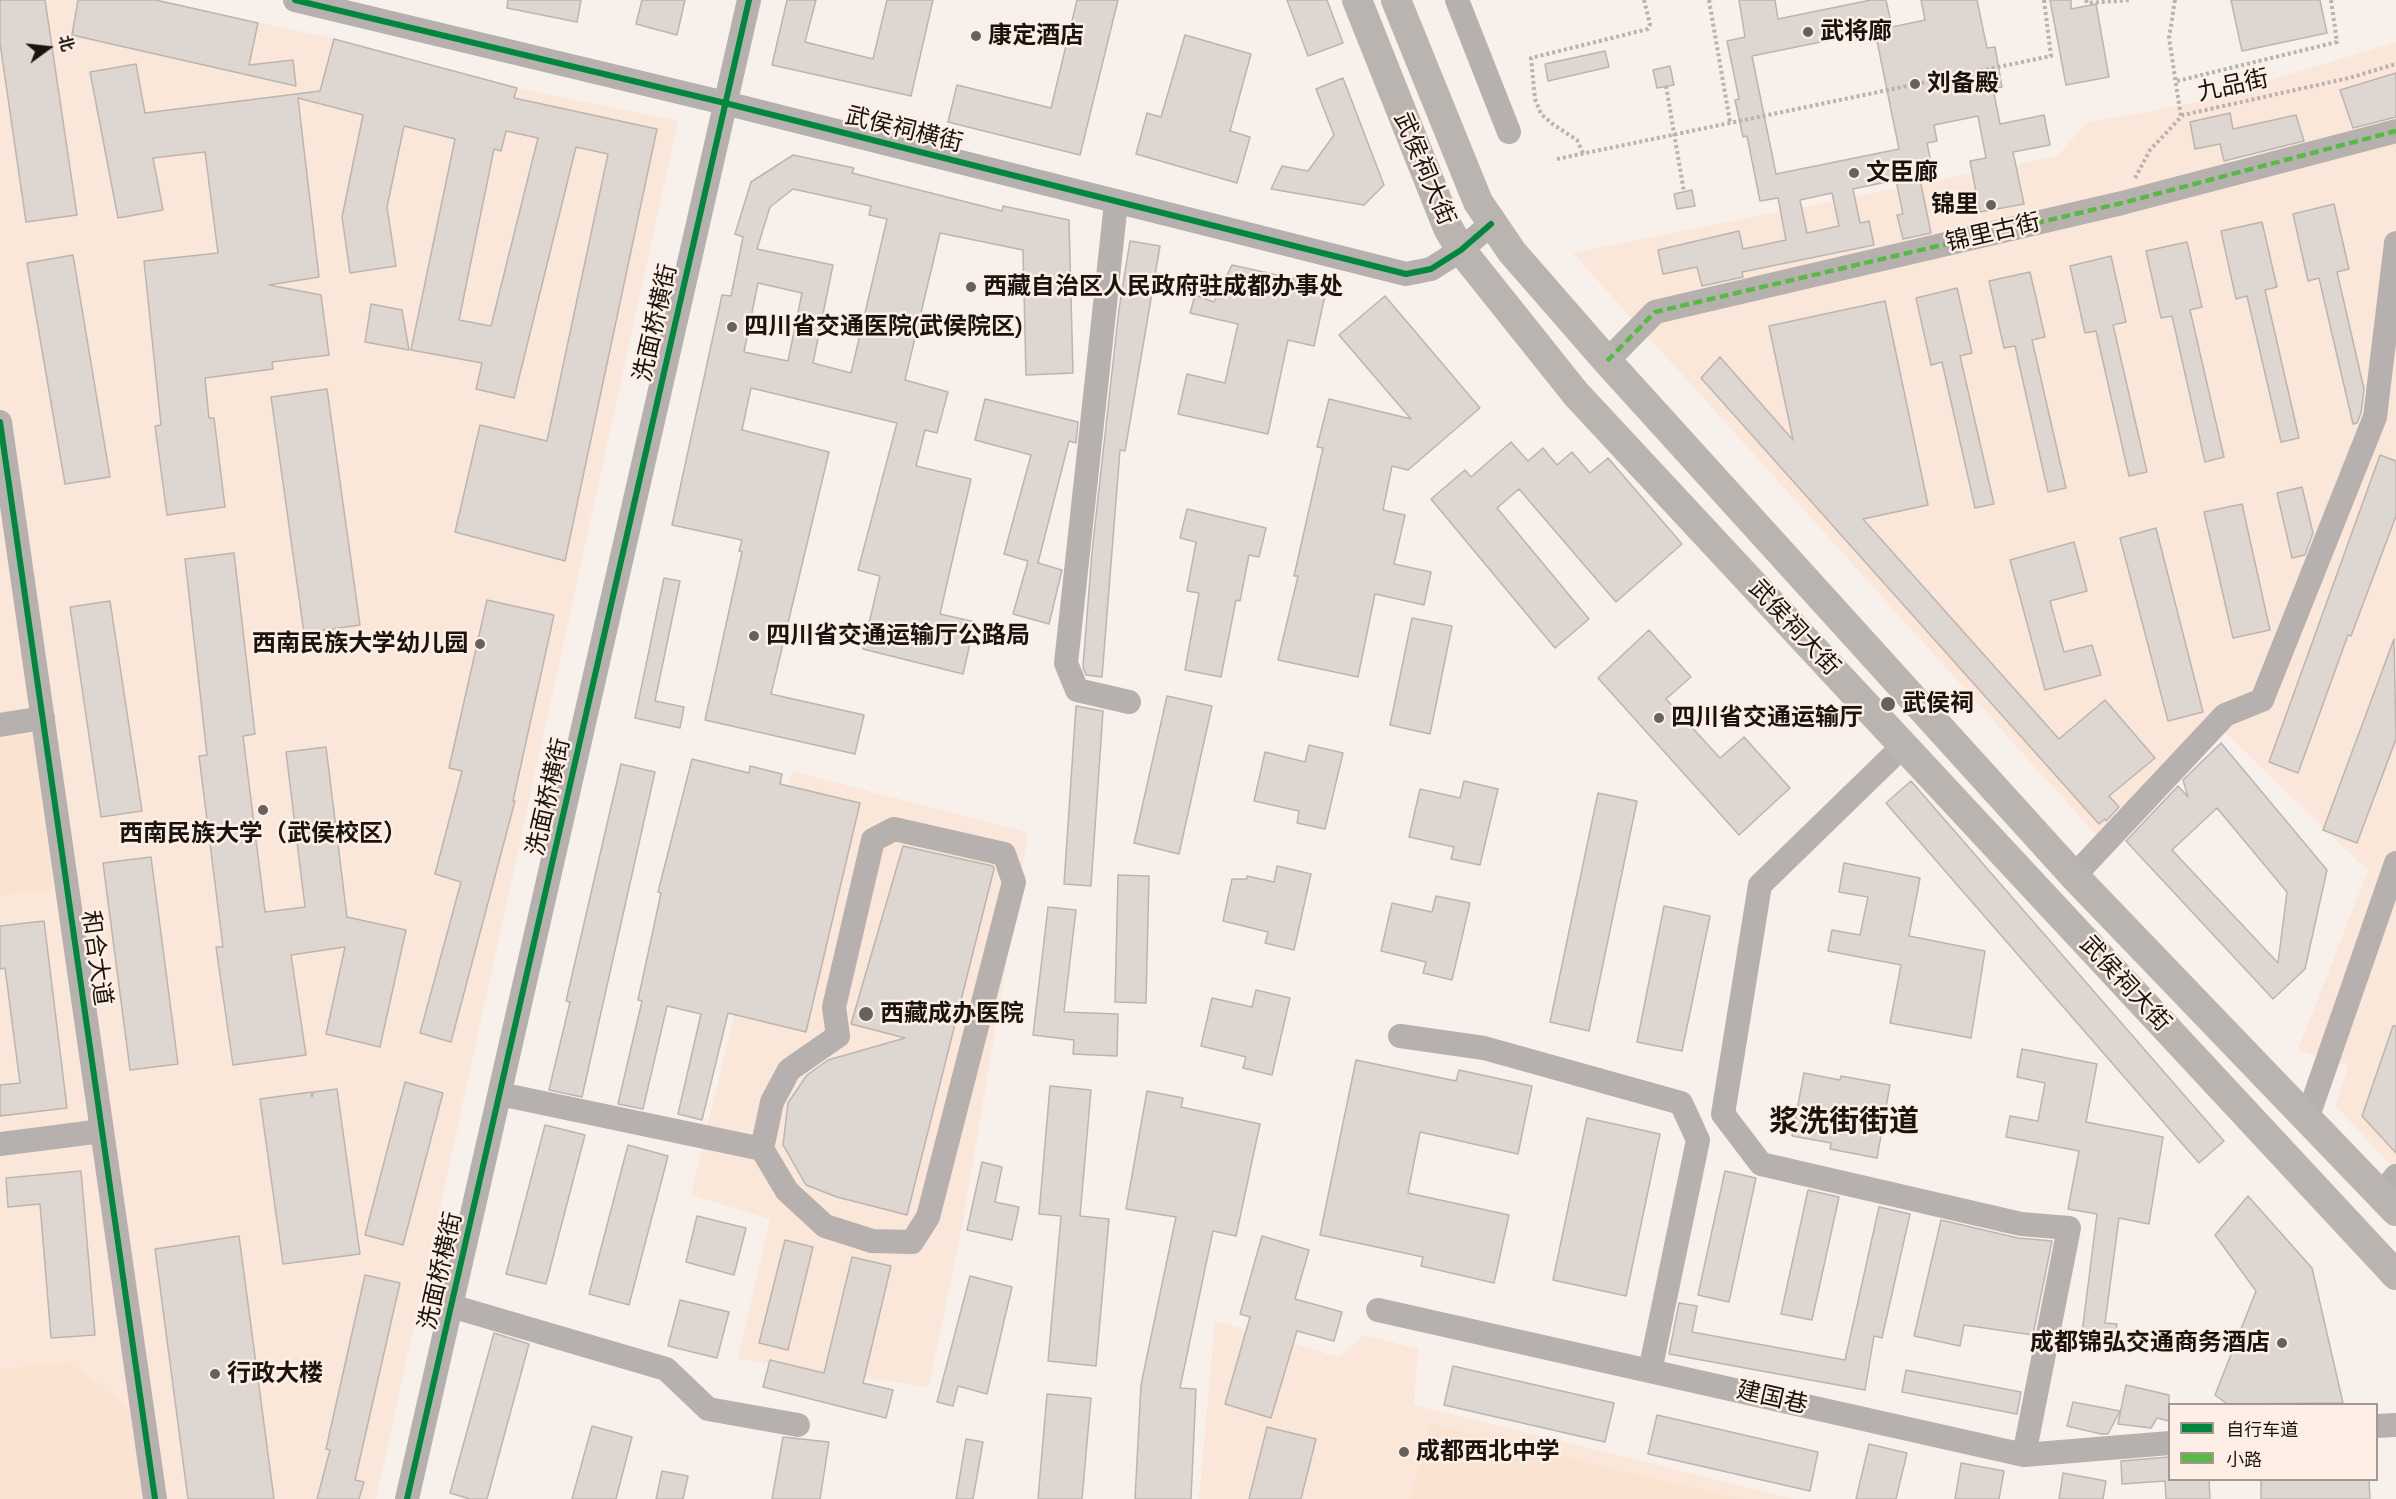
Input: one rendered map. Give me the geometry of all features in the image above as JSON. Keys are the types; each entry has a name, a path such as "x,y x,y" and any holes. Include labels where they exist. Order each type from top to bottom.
{"main road":[{"name":"武侯祠大街","path":"1357,0 1436,202 1461,250 1576,393 2396,1275"},
{"name":"武侯祠大街","path":"1396,0 1467,180 1491,224 1607,361 2074,876 2307,1119 2391,1194"}],"street":[{"name":"武侯祠横街","path":"294,0 725,103 1406,274 1431,269 1461,250 1491,224"},
{"name":"洗面桥横街","path":"407,1499 749,0"},
{"path":"1457,0 1509,132"},
{"name":"锦里古街","path":"1607,361 1655,312 2122,203 2396,131"},
{"path":"1116,203 1066,663 1077,690 1129,702"},
{"path":"2074,876 2224,715 2262,699 2375,417 2396,243"},
{"name":"和合大道","path":"0,422 155,1499"},
{"path":"0,725 43,718"},
{"path":"1903,746 1760,885 1723,1114 1761,1164 2021,1224 2069,1228 2024,1455"},
{"path":"500,1094 762,1149 787,1191 825,1226 872,1241 912,1242 928,1217 1014,882 1004,854 894,828 873,840 834,1006 838,1036 789,1070 772,1102 762,1149"},
{"path":"2307,1119 2396,863"},
{"path":"1400,1036 1484,1048 1682,1103 1698,1140 1650,1371"},
{"path":"0,1144 102,1131"},
{"path":"451,1306 666,1369 708,1409 798,1425"},
{"name":"建国巷","path":"1378,1310 2024,1455 2168,1443"},
{"path":"2378,1426 2396,1425"}],"path":[{"path":"1583,153 1577,140 1541,114 1536,99 1531,58 1648,29 1650,24 1644,0"},
{"path":"1709,0 1730,122"},
{"path":"1557,159 2051,56 2044,0"},
{"path":"2086,0 2087,3 2130,0"},
{"path":"2175,0 2169,38 2181,117"},
{"path":"2176,81 2337,42 2331,0"},
{"path":"1666,86 1684,192"}],"shaded area":[{"name":"西南民族大学（武侯校区）","path":"0,0 156,0 334,39 517,88 678,121 376,1499 0,1499"},
{"path":"2396,42 2396,1171 2336,1106 2348,1066 2298,1050 2368,871 2225,732 2106,846 1573,253 2058,156 2086,123 2198,102"},
{"path":"33,734 54,889 0,896 0,739"},
{"name":"西藏成办医院","path":"792,771 1028,833 963,1221 929,1387 738,1359 770,1219 691,1195"},
{"name":"成都西北中学","path":"1215,1321 1339,1357 1364,1335 1418,1349 1414,1405 1794,1499 1199,1499"},
{"path":"69,1362 128,1406 143,1499 0,1499 0,1369"},
{"path":"1429,1424 1738,1499 1411,1499"}],"building":[{"path":"0,0 45,0 77,215 26,222 0,43"},
{"path":"78,0 156,0 258,23 249,65 293,60 296,86 72,35"},
{"path":"508,0 581,0 577,22 507,8"},
{"path":"642,0 685,0 677,35 636,24"},
{"path":"787,0 816,0 805,42 873,59 887,0 933,0 911,96 772,65"},
{"path":"1077,0 1118,0 1080,155 948,122 957,85 1051,108"},
{"path":"1287,0 1327,0 1343,43 1308,56"},
{"path":"1739,0 1775,0 1778,19 1871,0 1886,0 1892,27 1925,20 1921,0 1977,0 1987,48 1995,47 2002,87 1993,88 2000,124 2044,115 2050,145 2013,152 2024,204 1980,212 1970,161 1986,158 1978,116 1934,125 1937,141 1927,143 1933,173 1919,175 1931,233 1903,239 1897,215 1903,214 1896,180 1853,189 1860,223 1869,221 1874,245 1742,272 1743,277 1702,286 1697,267 1663,274 1658,250 1739,231 1743,249 1786,240 1778,198 1760,201 1747,136 1743,137 1735,100 1739,99 1727,41 1745,37","holes":["1875,31 1899,149 1776,174 1752,56","1832,193 1839,226 1807,233 1800,200"]},
{"path":"2050,0 2071,0 2071,9 2096,4 2109,77 2066,85"},
{"path":"2231,0 2320,0 2327,33 2242,51"},
{"path":"1185,35 1251,54 1230,131 1250,137 1237,183 1136,154 1147,113 1161,117"},
{"path":"334,39 517,88 514,98 657,129 565,561 455,532 480,425 547,441 608,154 576,147 514,398 476,389 482,363 411,350 455,139 404,126 387,207 396,266 350,273 342,217 363,115 298,98 319,277 269,285 321,295 329,355 272,362 273,369 205,378 209,418 214,418 225,507 167,515 155,426 161,425 144,261 218,253 205,152 153,158 163,210 118,218 90,72 136,64 145,113 320,91","holes":["506,131 538,138 491,326 459,320 494,149 501,151"]},
{"path":"1605,51 1609,67 1548,81 1545,64"},
{"path":"1670,66 1674,85 1657,88 1653,70"},
{"path":"2396,73 2396,117 2353,128 2340,90"},
{"path":"1343,78 1384,185 1364,205 1271,189 1282,166 1308,171 1334,135 1316,89"},
{"path":"2230,113 2233,129 2296,115 2304,141 2224,161 2220,144 2195,149 2190,122"},
{"path":"793,155 854,168 852,173 1002,211 1003,206 1069,220 1073,373 1026,375 1023,250 940,233 905,380 948,392 937,433 925,430 916,466 971,479 940,614 975,622 963,674 863,649 880,576 858,570 897,423 751,388 742,430 829,452 771,694 864,715 855,754 705,720 742,552 739,551 742,540 672,525 722,295 731,296 743,237 735,234 751,182","holes":["793,189 871,206 869,215 887,219 851,373 813,363 833,265 757,249 770,207","758,283 802,293 788,361 744,352"]},
{"path":"1692,190 1695,206 1677,209 1674,194"},
{"path":"2334,204 2349,269 2337,272 2364,389 2361,413 2357,423 2353,424 2319,278 2308,281 2293,214"},
{"path":"2262,222 2277,287 2265,290 2299,438 2281,442 2247,296 2236,299 2221,231"},
{"path":"1130,241 1160,246 1125,451 1120,450 1102,677 1086,675 1083,667 1092,552 1119,309"},
{"path":"2187,242 2202,307 2190,310 2224,457 2205,462 2172,316 2161,318 2146,251"},
{"path":"73,255 110,477 65,484 27,263"},
{"path":"2111,256 2126,322 2113,325 2147,472 2129,476 2096,331 2085,333 2070,266"},
{"path":"1232,265 1327,286 1314,346 1288,340 1268,434 1178,414 1187,374 1225,383 1238,324 1190,313 1195,295 1214,302"},
{"path":"2030,272 2045,337 2032,340 2066,488 2048,492 2015,346 2004,348 1989,281"},
{"path":"1957,288 1972,353 1960,356 1994,504 1975,508 1942,362 1931,365 1916,298"},
{"path":"1385,296 1480,408 1408,470 1392,466 1383,510 1405,515 1394,564 1431,572 1424,605 1375,594 1358,677 1278,660 1298,576 1294,576 1323,448 1317,447 1329,399 1411,419 1339,335"},
{"path":"1885,301 1928,505 1863,519 2059,739 2105,700 2155,758 2109,796 2119,807 2106,821 2105,819 2099,824 1701,378 1720,357 1793,440 1769,326"},
{"path":"371,304 402,310 409,350 365,342"},
{"path":"327,389 360,625 304,633 271,397"},
{"path":"985,399 1078,422 1076,443 1069,441 1038,563 1062,570 1049,624 1013,614 1028,561 1004,554 1031,455 975,440"},
{"path":"1511,442 1528,461 1543,448 1557,465 1572,452 1590,473 1608,458 1682,544 1616,602 1519,489 1497,508 1589,619 1555,648 1431,499 1465,470 1471,477"},
{"path":"2380,455 2396,461 2396,516 2351,636 2348,635 2298,773 2269,762"},
{"path":"2302,487 2313,533 2305,555 2292,558 2277,493"},
{"path":"2242,504 2270,630 2233,638 2204,512"},
{"path":"1187,509 1266,528 1259,557 1249,555 1240,601 1236,600 1221,677 1185,670 1199,593 1187,591 1196,542 1180,538"},
{"path":"2156,528 2203,712 2168,721 2120,538"},
{"path":"2074,542 2087,591 2050,601 2064,652 2092,645 2101,675 2045,690 2010,560"},
{"path":"234,553 255,734 243,736 265,912 305,907 286,752 326,747 347,917 406,930 380,1047 326,1034 345,947 291,955 306,1055 233,1065 216,947 223,947 199,756 207,755 185,559"},
{"path":"664,578 680,581 655,701 684,707 680,728 635,718"},
{"path":"487,600 554,615 513,801 515,801 451,1042 420,1033 461,882 435,874 462,771 449,768"},
{"path":"110,601 142,811 101,817 70,607"},
{"path":"1412,618 1452,626 1430,734 1390,725"},
{"name":"四川省交通运输厅","path":"1649,630 1691,677 1666,699 1720,758 1744,737 1790,788 1739,835 1598,678"},
{"path":"2394,639 2396,739 2357,843 2323,830"},
{"path":"1167,696 1212,706 1179,854 1134,843"},
{"path":"1076,706 1103,711 1091,886 1064,884"},
{"path":"2221,743 2327,870 2305,969 2273,999 2126,841 2178,786 2188,797 2183,780","holes":["2217,808 2287,892 2278,963 2172,850"]},
{"path":"1309,745 1343,753 1325,829 1297,823 1299,811 1254,801 1265,752 1305,762"},
{"path":"692,759 749,773 750,766 782,774 780,784 860,803 806,1032 728,1013 702,1120 678,1114 701,1014 667,1006 643,1109 618,1104 642,1001 638,1000 661,893 658,892"},
{"path":"621,764 655,772 582,1097 549,1090 570,1002 566,1001"},
{"path":"1464,781 1498,789 1480,865 1451,859 1454,847 1409,837 1420,789 1460,798"},
{"path":"1911,781 2224,1141 2199,1163 1886,803"},
{"path":"1598,793 1637,801 1589,1031 1550,1022"},
{"path":"903,846 993,866 994,869 907,1215 837,1197 806,1185 783,1145 788,1103 807,1075 828,1060 905,1038 851,1024"},
{"path":"151,857 178,1064 130,1070 103,863"},
{"path":"1844,863 1920,878 1909,936 1985,951 1971,1038 1890,1023 1901,965 1828,951 1832,930 1860,935 1868,897 1839,892"},
{"path":"1277,866 1311,874 1294,950 1265,943 1268,932 1223,921 1232,879 1247,879 1247,876 1274,882"},
{"path":"1118,875 1149,876 1146,1003 1115,1002"},
{"path":"1436,896 1470,903 1452,980 1423,973 1426,962 1381,951 1392,903 1432,912"},
{"path":"1664,906 1710,916 1682,1051 1637,1042"},
{"path":"1048,907 1076,910 1064,1012 1118,1014 1117,1056 1073,1054 1074,1040 1033,1035"},
{"path":"44,921 67,1108 0,1116 0,1085 20,1083 5,968 0,969 0,926"},
{"path":"1256,990 1290,998 1272,1075 1243,1068 1246,1057 1201,1046 1212,998 1252,1007"},
{"path":"2393,1026 2396,1026 2396,1153 2362,1116"},
{"path":"2022,1049 2097,1064 2086,1122 2163,1137 2149,1224 2119,1218 2105,1323 2117,1324 2114,1346 2081,1341 2097,1214 2068,1209 2079,1151 2006,1137 2010,1116 2038,1121 2045,1083 2017,1077"},
{"path":"1356,1060 1456,1081 1459,1070 1532,1086 1518,1154 1420,1132 1408,1193 1509,1215 1494,1283 1421,1266 1423,1257 1320,1235"},
{"path":"1804,1073 1840,1080 1841,1076 1890,1085 1877,1158 1830,1149 1831,1143 1792,1136"},
{"path":"405,1082 443,1093 403,1245 365,1235"},
{"path":"1050,1086 1091,1090 1080,1216 1109,1219 1096,1366 1048,1361 1061,1216 1039,1214"},
{"path":"337,1089 360,1254 283,1264 260,1099 311,1092 312,1097 313,1092"},
{"path":"1147,1091 1183,1098 1181,1107 1260,1124 1236,1236 1213,1231 1180,1388 1196,1389 1191,1499 1135,1499 1141,1385 1176,1217 1126,1209"},
{"path":"1587,1118 1660,1134 1626,1296 1553,1280"},
{"path":"545,1125 585,1135 546,1284 506,1274"},
{"path":"628,1145 668,1156 629,1305 589,1294"},
{"path":"982,1162 1002,1167 995,1202 1019,1207 1012,1240 967,1230"},
{"path":"81,1171 95,1335 51,1338 40,1204 8,1207 6,1178"},
{"path":"1725,1171 1756,1178 1729,1302 1698,1295"},
{"path":"1808,1190 1839,1197 1812,1320 1781,1314"},
{"name":"成都锦弘交通商务酒店","path":"2248,1196 2312,1268 2343,1403 2226,1403 2215,1395 2256,1291 2215,1235"},
{"path":"1879,1207 1910,1214 1882,1338 1874,1336 1865,1390 1669,1354 1679,1303 1697,1306 1692,1332 1845,1360"},
{"path":"697,1216 746,1228 734,1275 686,1262"},
{"path":"1941,1220 2018,1238 2052,1241 2033,1335 1964,1325 1960,1346 1914,1336"},
{"name":"行政大楼","path":"239,1236 274,1499 188,1499 155,1249"},
{"path":"1262,1236 1309,1250 1295,1299 1342,1312 1334,1341 1297,1331 1271,1418 1225,1404 1250,1317 1240,1314"},
{"path":"785,1240 813,1247 788,1350 759,1343"},
{"path":"852,1257 891,1266 863,1383 893,1390 886,1418 763,1387 770,1360 824,1373"},
{"path":"365,1275 400,1283 355,1480 364,1482 359,1499 317,1499 330,1450 326,1449"},
{"path":"970,1276 1012,1287 987,1394 958,1386 953,1406 937,1402"},
{"path":"680,1300 729,1312 717,1358 668,1346"},
{"path":"494,1333 529,1344 487,1499 470,1499 450,1493"},
{"path":"1453,1366 1614,1403 1605,1442 1444,1405"},
{"path":"1906,1370 2021,1392 2017,1414 1902,1392"},
{"path":"2126,1385 2169,1395 2168,1421 2157,1418 2151,1428 2118,1424"},
{"path":"1047,1394 1091,1398 1082,1499 1038,1499"},
{"path":"2073,1402 2120,1411 2108,1434 2101,1434 2067,1426"},
{"path":"1657,1415 1818,1452 1810,1491 1648,1454"},
{"path":"592,1426 632,1437 616,1499 572,1499"},
{"path":"1267,1427 1316,1439 1301,1499 1249,1499"},
{"path":"783,1437 829,1442 820,1499 772,1499"},
{"path":"966,1439 983,1442 973,1499 956,1499"},
{"path":"1869,1444 1907,1453 1896,1499 1856,1499"},
{"path":"2168,1457 2168,1481 2209,1481 2210,1499 2166,1499 2165,1481 2122,1484 2121,1461"},
{"path":"1961,1463 2004,1471 1999,1499 1955,1499"},
{"path":"662,1471 688,1476 683,1499 656,1499"},
{"path":"2063,1473 2106,1481 2103,1499 2059,1499"},
{"path":"2261,1481 2369,1481 2370,1499 2261,1499"}],"marked path":[{"path":"1607,361 1655,312 2122,203 2396,131"}],"cycle path":[{"path":"295,0 725,103 1406,274 1431,269 1461,250 1491,224"},
{"path":"407,1499 749,0"},
{"path":"0,422 155,1499"}],"place":[{"name":"武将廊","path":"1808,32"},
{"name":"康定酒店","path":"976,36"},
{"name":"刘备殿","path":"1915,84"},
{"name":"文臣廊","path":"1854,173"},
{"name":"锦里","path":"1991,205"},
{"name":"西藏自治区人民政府驻成都办事处","path":"971,287"},
{"name":"四川省交通医院(武侯院区)","path":"732,327"},
{"name":"四川省交通运输厅公路局","path":"754,636"},
{"name":"西南民族大学幼儿园","path":"480,644"},
{"name":"武侯祠","path":"1888,704"},
{"name":"四川省交通运输厅","path":"1659,718"},
{"name":"西南民族大学（武侯校区）","path":"263,810"},
{"name":"西藏成办医院","path":"866,1014"},
{"name":"成都锦弘交通商务酒店","path":"2282,1343"},
{"name":"行政大楼","path":"215,1374"},
{"name":"成都西北中学","path":"1404,1452"}],"district":[{"name":"浆洗街街道","path":"1844,1122"}]}
